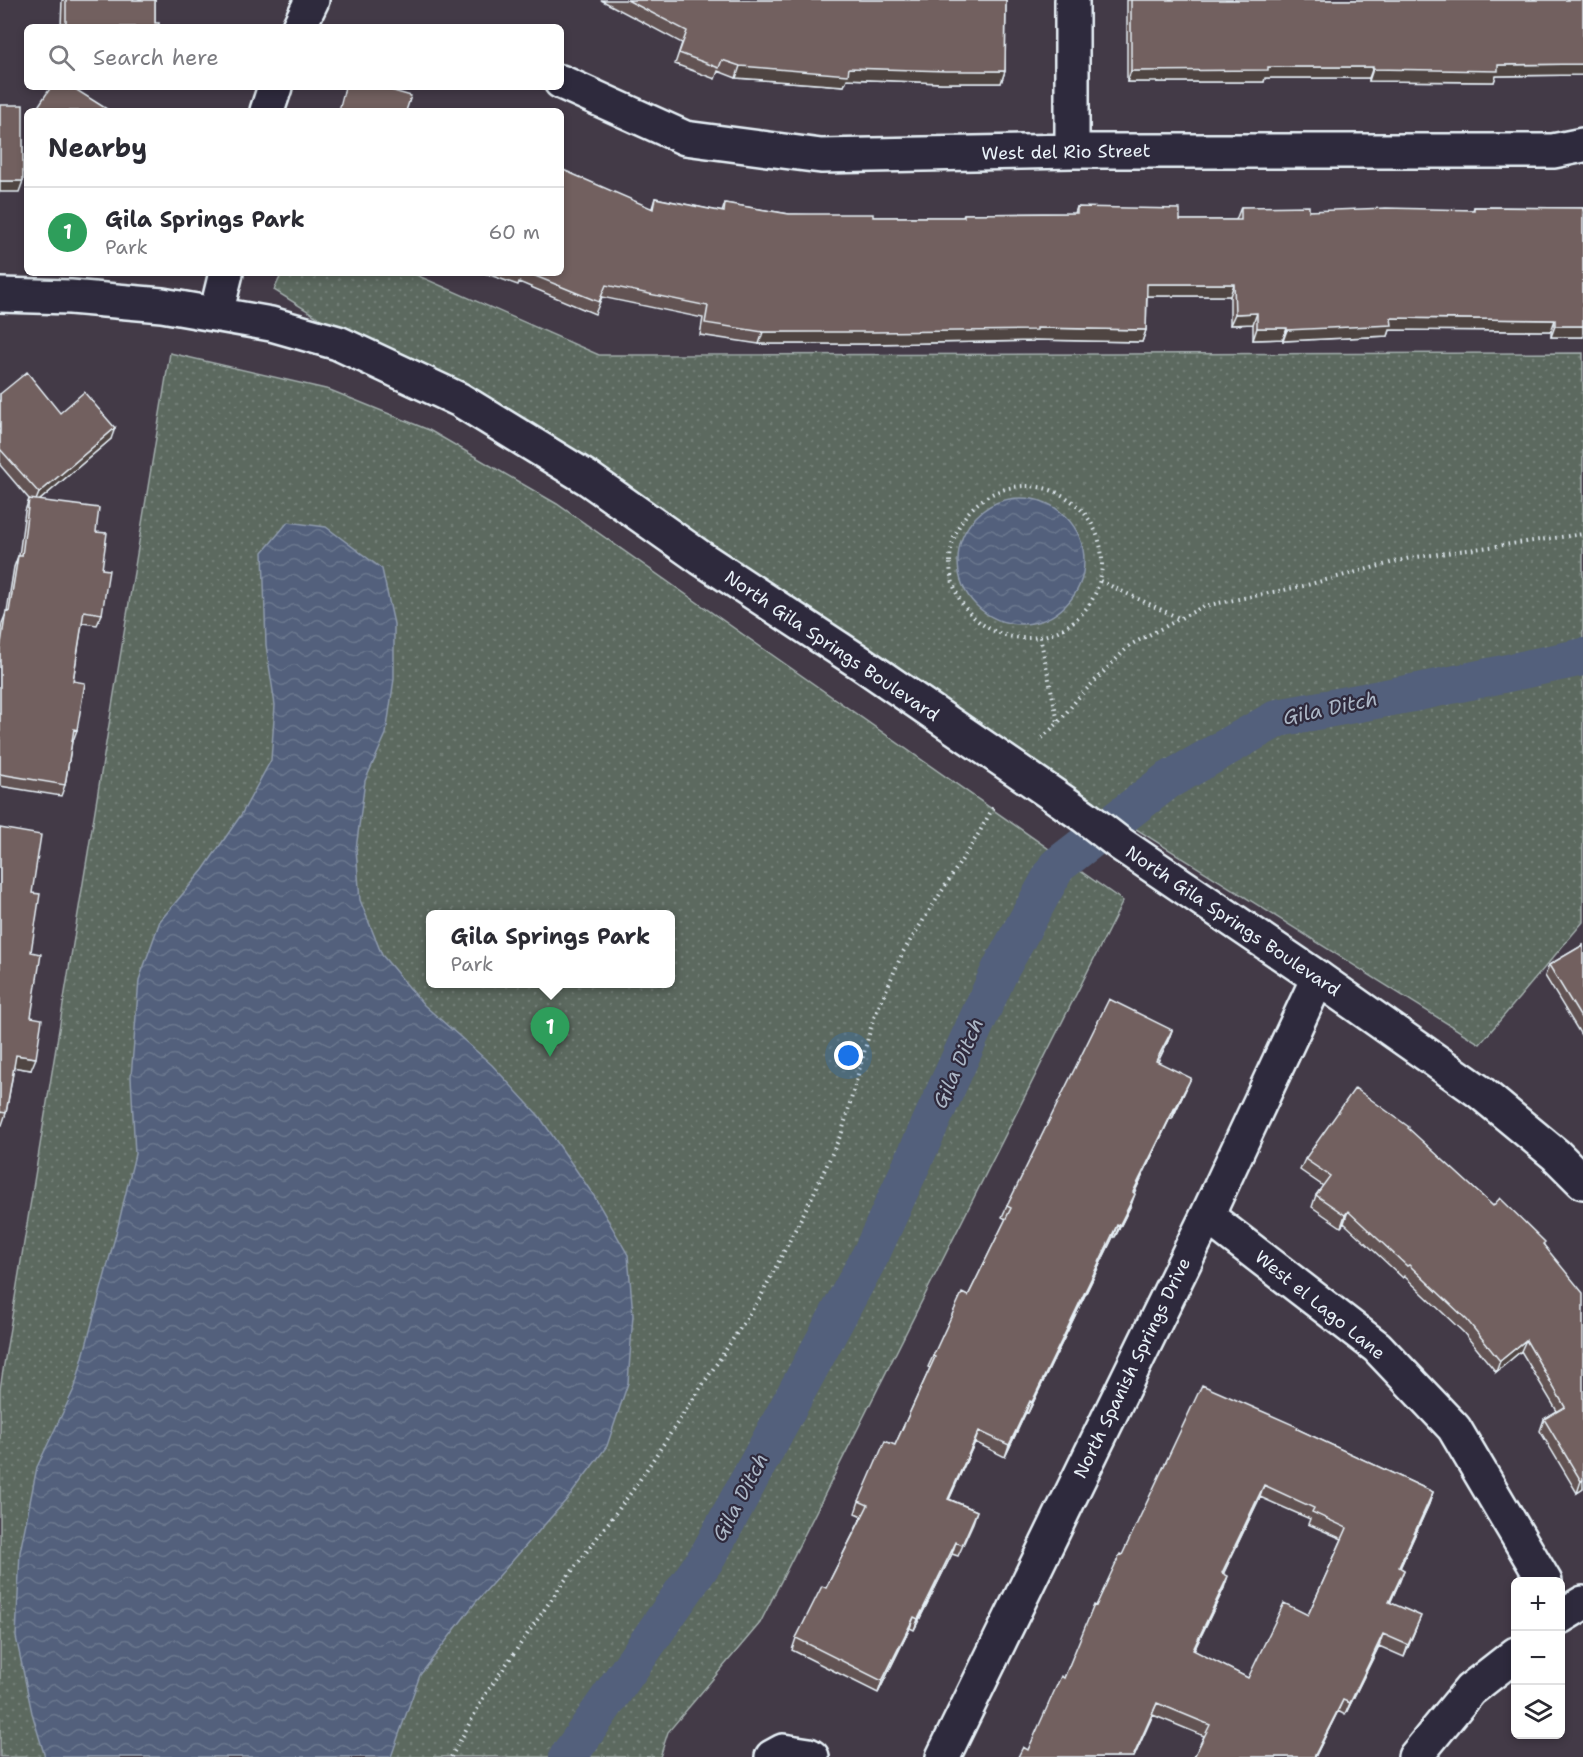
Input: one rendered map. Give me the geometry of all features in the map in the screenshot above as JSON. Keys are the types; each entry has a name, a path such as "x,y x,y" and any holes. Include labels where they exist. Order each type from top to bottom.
{"street":[{"path":"300,24 312,0"},
{"path":"1072,0 1072,152"},
{"name":"West del Rio Street","path":"564,83 684,138 821,156 1072,152 1553,152 1583,145"},
{"path":"268,108 274,90"},
{"path":"216,314 225,276"},
{"name":"North Gila Springs Boulevard","path":"0,295 70,297 162,305 271,324 338,343 460,400 589,479 701,558 861,663 1318,978 1480,1092 1556,1155 1583,1182"},
{"name":"North Spanish Springs Drive","path":"943,1757 1207,1216 1318,978"},
{"name":"West el Lago Lane","path":"1207,1216 1377,1347 1454,1428 1543,1577"},
{"path":"1415,1757 1470,1690 1511,1657"},
{"path":"772,1757 783,1751 812,1757"}],"path":[{"path":"1035,486 1060,494 1081,509 1096,531 1102,555 1100,581 1090,605 1072,624 1048,636 1023,639 997,633 975,620 959,600 950,575 950,552 957,529 970,509 989,495 1011,488 1035,486"},
{"path":"1042,738 1130,645 1204,606 1303,586 1410,558 1583,534"},
{"path":"1100,581 1181,619"},
{"path":"1040,637 1058,723"},
{"path":"452,1757 485,1695 560,1587 633,1490 760,1298 813,1195 842,1132 873,1020 903,952 994,806"}],"green space":[{"path":"281,276 419,276 599,355 1583,353 1583,922 1480,1044 274,290"},
{"path":"170,353 330,390 429,430 557,504 1123,901 760,1623 668,1732 660,1757 0,1757 0,1389"}],"water":[{"path":"1021,498 1045,503 1065,517 1079,537 1084,561 1079,585 1065,605 1045,619 1021,624 997,619 977,605 963,585 958,561 963,537 977,517 997,503"},
{"path":"288,522 326,527 382,569 394,624 394,679 386,734 365,781 356,849 360,900 382,955 424,1005 492,1065 539,1116 594,1196 628,1255 633,1315 628,1383 607,1446 569,1497 475,1603 420,1675 391,1757 45,1757 32,1713 16,1637 20,1552 37,1467 75,1387 135,1154 131,1077 139,980 160,921 203,870 241,815 271,760 275,705 266,645 263,552"}],"building":[{"path":"66,0 155,0 155,23 159,24 63,24 66,23"},
{"path":"627,0 1006,0 1005,71 849,68 848,75 740,66 722,60 719,68 679,53 687,31"},
{"path":"1131,0 1583,0 1583,64 1498,65 1498,71 1373,69 1373,67 1268,67 1268,70 1131,71"},
{"path":"49,90 77,90 105,108 37,108"},
{"path":"344,90 390,90 411,96 407,108 340,108"},
{"path":"0,105 23,105 23,181 0,181"},
{"path":"564,170 653,209 655,198 724,212 725,203 789,214 873,214 873,217 1077,213 1077,207 1180,209 1180,220 1241,220 1241,207 1309,206 1309,211 1386,208 1474,210 1474,207 1583,208 1583,326 1555,326 1555,320 1391,318 1392,325 1287,330 1287,328 1257,328 1257,313 1235,314 1234,284 1147,284 1146,330 1037,328 1037,330 763,332 705,323 708,306 606,285 599,302 535,276 564,276"},
{"path":"27,372 60,413 84,392 115,428 39,493 0,449 0,394"},
{"path":"29,499 99,508 96,532 107,533 102,569 109,570 102,614 84,611 73,681 85,683 77,730 74,729 65,785 0,774 0,650 18,556 22,556"},
{"path":"0,828 41,835 32,893 40,894 31,952 41,954 31,1017 42,1019 36,1058 16,1055 6,1113 0,1112"},
{"path":"1583,945 1583,1021 1549,965"},
{"path":"1109,999 1172,1030 1156,1061 1191,1078 1009,1445 979,1431 948,1499 977,1511 962,1545 956,1542 918,1619 914,1617 882,1681 796,1638 822,1586 826,1588 868,1505 859,1501 885,1441 895,1445 962,1293 968,1296 1011,1208 1007,1206"},
{"path":"1355,1088 1409,1127 1493,1206 1500,1198 1545,1242 1543,1244 1583,1293 1583,1480 1581,1481 1544,1419 1565,1407 1526,1340 1500,1361 1467,1320 1409,1265 1407,1266 1348,1211 1345,1215 1316,1195 1330,1176 1305,1159"},
{"path":"1202,1385 1298,1427 1297,1429 1433,1492 1399,1567 1404,1570 1389,1602 1421,1616 1408,1645 1383,1634 1350,1703 1343,1700 1314,1757 1194,1757 1210,1725 1157,1703 1133,1757 1018,1757 1023,1747 1028,1750 1061,1676 1064,1678 1094,1605 1096,1606 1120,1554 1122,1555","holes":["1264,1485 1314,1508 1312,1512 1347,1528 1308,1615 1284,1603 1248,1678 1193,1650 1228,1576 1222,1573"]}],"waterway":[{"name":"Gila Ditch","path":"568,1757 708,1556 871,1254 1001,968 1057,866 1167,781 1278,718 1418,692 1583,657"}],"place":[{"name":"Gila Springs Park","path":"550,1057"}]}
